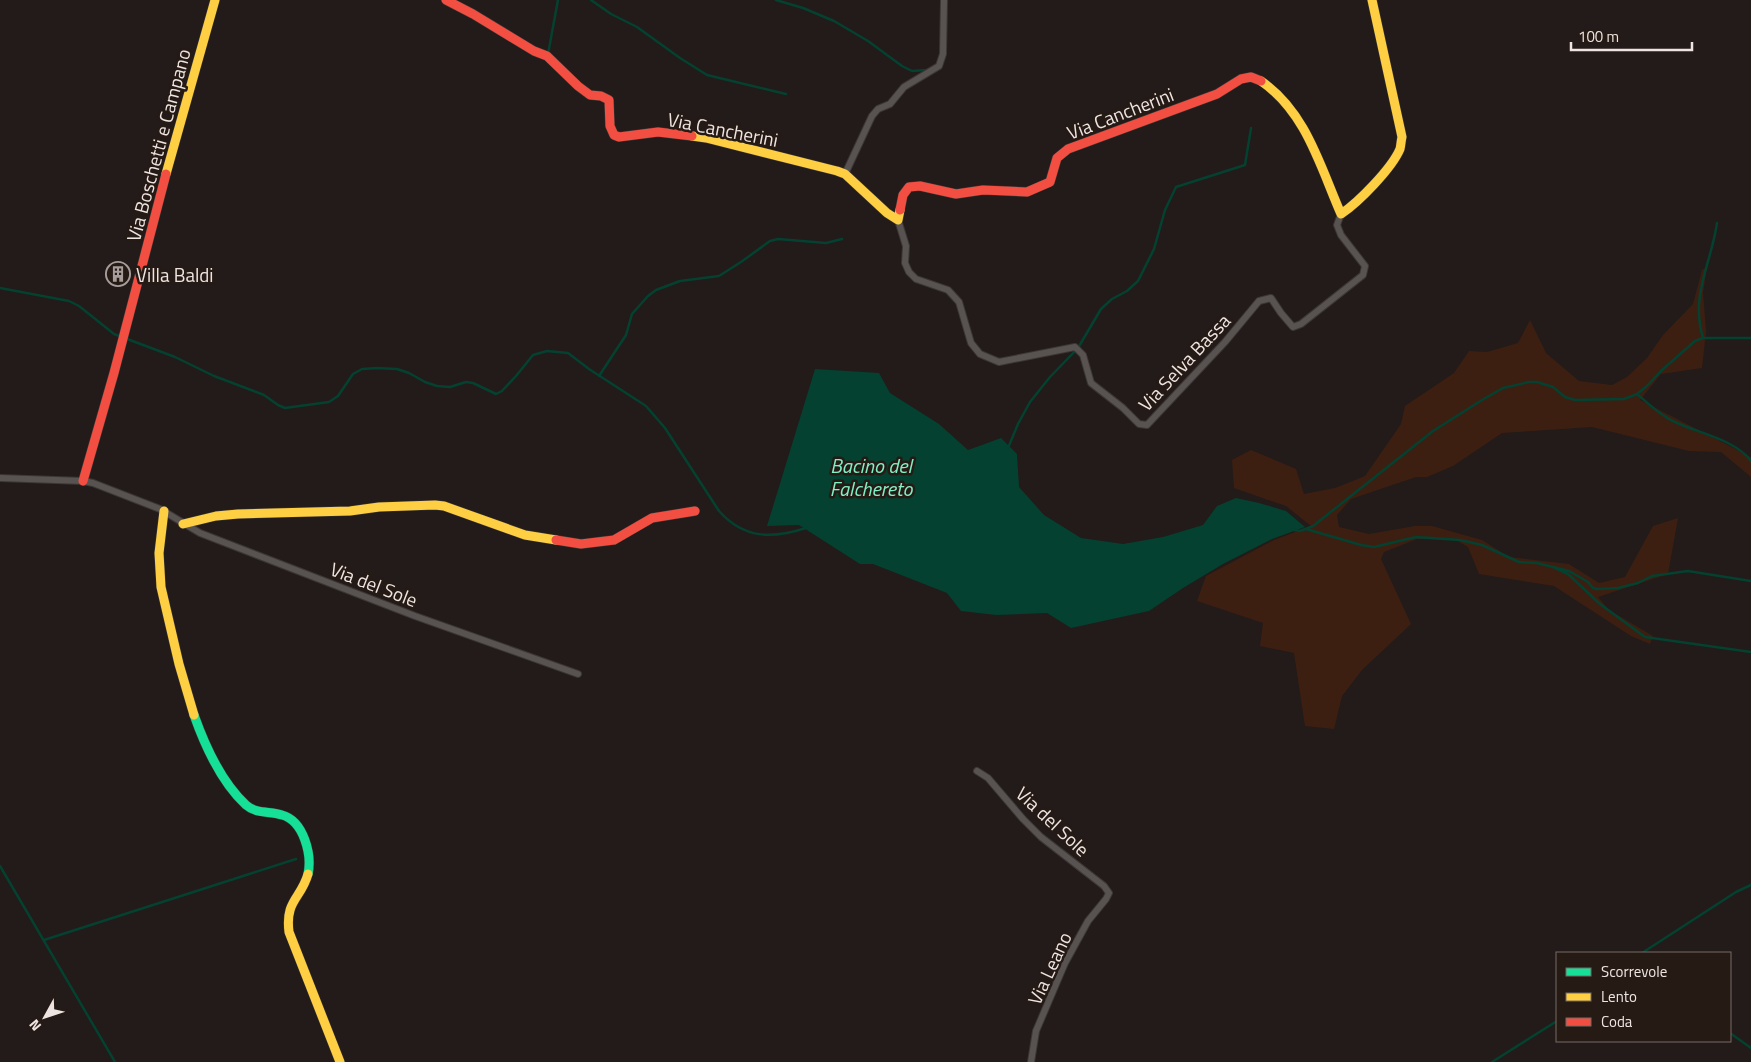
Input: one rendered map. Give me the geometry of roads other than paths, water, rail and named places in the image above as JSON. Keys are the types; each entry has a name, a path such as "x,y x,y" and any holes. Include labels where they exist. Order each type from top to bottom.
{"street":[{"name":"Via Boschetti e Campano","path":"83,481 114,373 177,132 215,0"},
{"name":"Via Cancherini","path":"446,0 473,14 534,52 547,56 590,95 601,96 608,100 610,126 614,135 619,137 658,132 706,138 845,174 887,213 898,220 903,196 909,187 920,186 956,194 983,190 1027,192 1050,182 1057,158 1068,149 1216,94 1234,81 1252,77 1270,85 1284,99 1305,133 1325,174 1329,190 1341,214"},
{"path":"845,174 872,116 878,109 890,104 904,87 939,66 943,54 944,0"},
{"path":"1341,214 1348,210 1399,150 1402,137 1372,0"},
{"name":"Via Selva Bassa","path":"898,220 906,246 905,263 909,272 916,279 948,290 959,302 970,343 980,354 998,362 1075,347 1083,355 1091,384 1123,408 1139,424 1147,425 1212,356 1259,301 1271,298 1293,326 1301,324 1363,276 1364,266 1341,235 1337,225 1341,214"},
{"path":"0,478 83,481 97,484 164,511 159,553 162,596 187,698 201,734 224,778 246,806 261,812 288,816 294,820 299,829 307,851 309,870 306,880 290,908 289,932 300,965 340,1062"},
{"path":"182,524 227,514 350,511 379,507 435,505 444,506 525,536 581,544 614,540 652,518 695,511"},
{"name":"Via del Sole","path":"164,511 200,534 363,597 578,674"},
{"name":"Via del Sole","path":"977,771 988,778 1022,819 1104,886 1109,893"},
{"name":"Via Leano","path":"1031,1062 1036,1031 1065,963 1088,921 1109,893"}],"water":[{"name":"Bacino del Falchereto","path":"815,369 879,373 890,393 939,424 968,450 1001,438 1017,454 1019,487 1044,515 1081,538 1123,544 1163,537 1203,525 1217,506 1236,498 1286,511 1305,527 1272,539 1223,564 1149,611 1071,628 1047,613 996,615 961,611 947,593 873,564 860,564 799,525 767,526"}],"waterway":[{"path":"548,54 558,0"},
{"path":"591,0 611,14 637,27 707,75 786,94"},
{"path":"776,0 803,8 834,21 868,41 902,66 912,71 926,70"},
{"path":"1008,448 1030,402 1050,377 1078,348 1101,309 1138,281 1154,249 1165,210 1176,187 1245,165 1251,128"},
{"path":"1703,338 1699,308 1700,294 1717,223"},
{"path":"599,376 626,335 632,314 656,290 680,281 719,276 770,241 778,239 826,243 842,239"},
{"path":"0,288 69,301 79,306 114,334 175,357 214,376 264,395 285,408 329,402 338,396 353,374 362,369 377,368 397,369 437,386 450,387 466,382 473,383 496,394 502,391 533,355 547,351 568,353 646,406 665,428 719,511 738,527 749,532 770,535 794,532 806,528"},
{"path":"1294,530 1300,531 1313,526 1433,431 1503,388 1537,382 1553,387 1565,397 1575,400 1624,399 1637,394 1647,386 1695,341 1703,338 1751,338"},
{"path":"1637,394 1670,419 1726,442 1751,461"},
{"path":"1306,529 1374,547 1416,537 1460,540 1482,545 1519,562 1537,563 1569,571 1597,589 1618,588 1638,583 1652,576 1688,571 1751,581"},
{"path":"1553,567 1568,574 1600,604 1645,637 1751,652"},
{"path":"44,940 296,859"},
{"path":"0,866 115,1062"},
{"path":"1644,952 1736,892 1751,885"},
{"path":"1492,1062 1556,1022"},
{"path":"1731,1034 1751,1048"}],"place":[{"name":"Villa Baldi","path":"118,274"}]}
